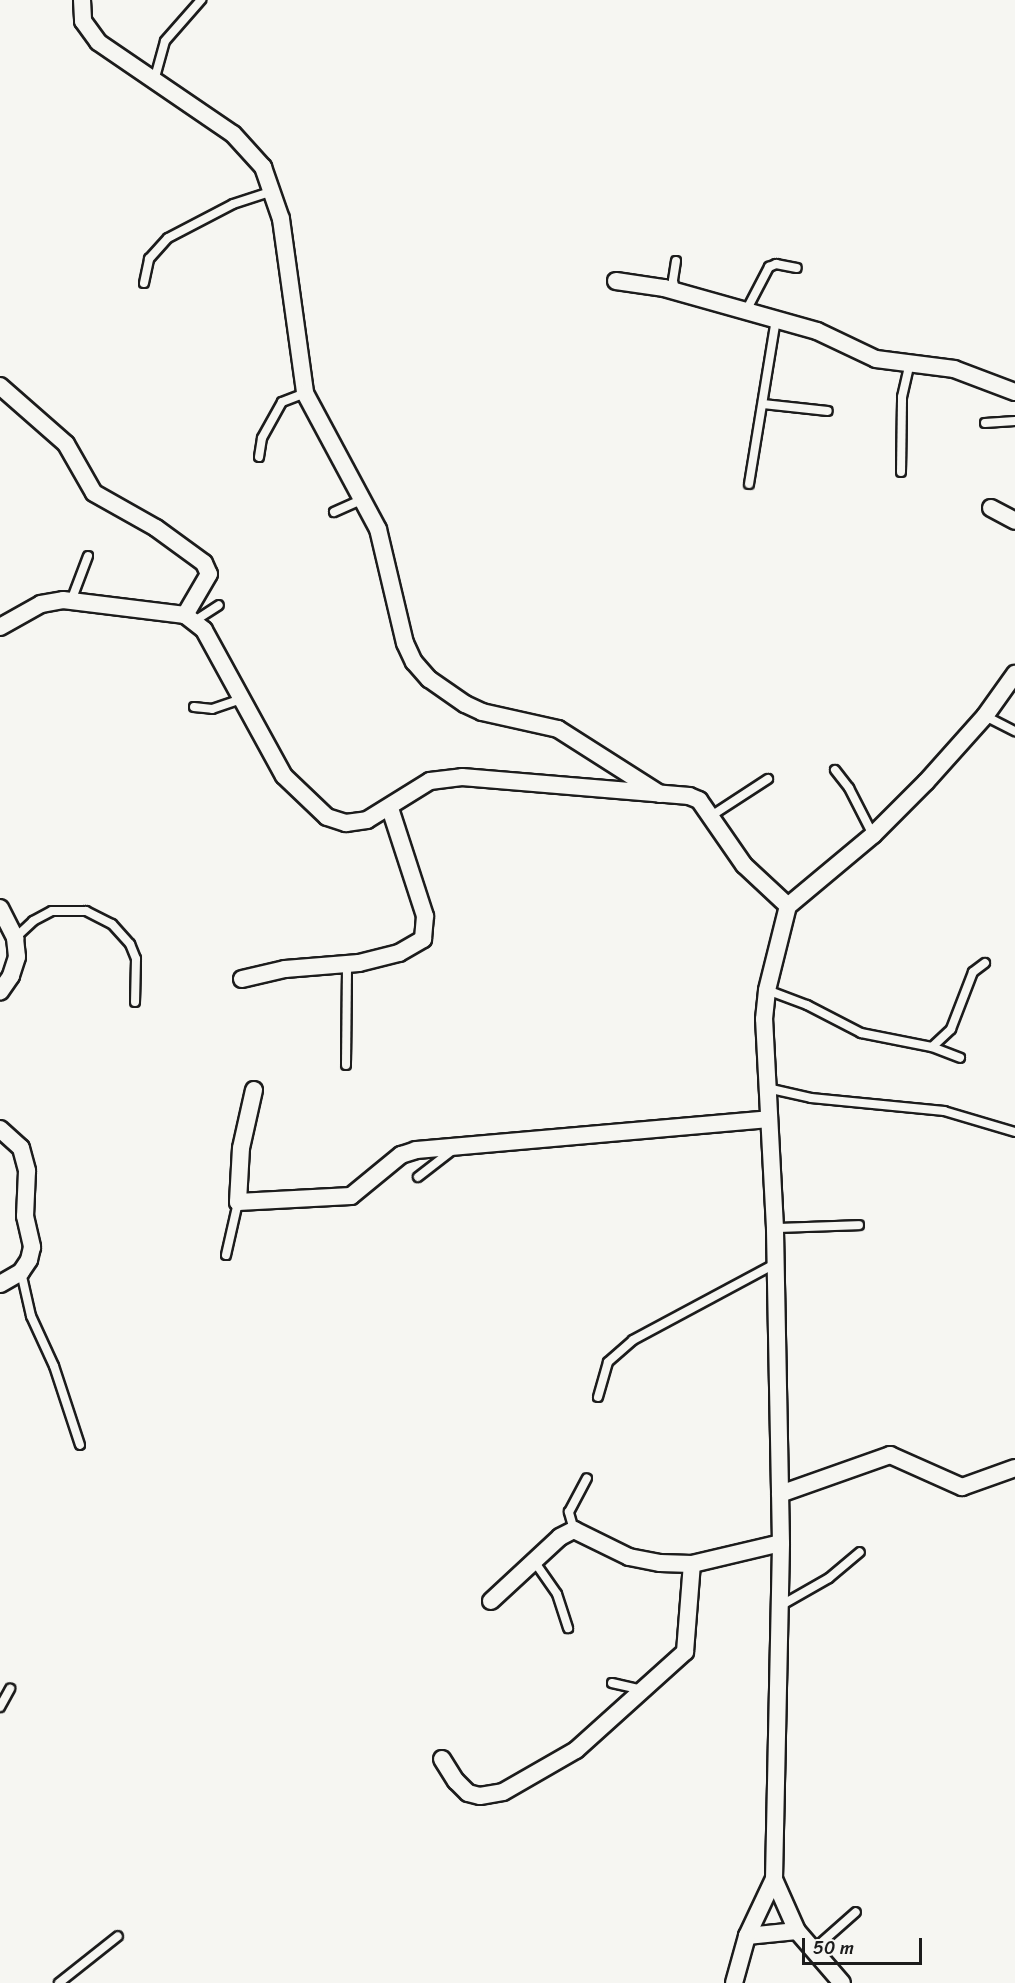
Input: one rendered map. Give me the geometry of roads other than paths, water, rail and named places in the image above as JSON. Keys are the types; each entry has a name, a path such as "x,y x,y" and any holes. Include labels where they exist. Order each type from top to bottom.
{"street":[{"path":"82,0 88,31 111,53 233,134 262,167 274,191 281,219 305,393 378,529 405,643 414,662 429,679 482,711 568,734 660,794"},
{"path":"616,281 676,293 776,320 829,336 870,357 954,369 1015,392"},
{"path":"0,386 66,444 94,493 156,528 204,563 209,574 191,618"},
{"path":"991,508 1015,521"},
{"path":"0,627 41,604 71,601 191,618"},
{"path":"191,618 241,699 284,776 327,817 346,823 367,820 390,808 430,781 462,777 660,794 699,800 744,865 788,906"},
{"path":"734,1983 747,1936 774,1879 781,1543 775,1228 766,1088 766,990 788,906 873,835 984,716 1015,674"},
{"path":"242,979 285,969 347,965 414,947 426,928 390,808"},
{"path":"0,908 15,938 17,957 1,992"},
{"path":"254,1090 241,1148 238,1202 351,1196 401,1155 457,1147 768,1119"},
{"path":"0,1129 21,1148 27,1171 25,1216 32,1247 29,1260 21,1272 0,1284"},
{"path":"780,1494 890,1455 962,1487 1015,1468"},
{"path":"491,1601 560,1537 574,1530 629,1557 660,1563 692,1564 781,1543"},
{"path":"442,1759 468,1793 480,1796 503,1792 576,1750 678,1661 689,1642 692,1564"},
{"path":"774,1879 797,1931 842,1983"},
{"path":"747,1936 797,1931"}],"lane":[{"path":"154,81 165,41 201,0"},
{"path":"144,283 149,259 168,237 233,204 274,191"},
{"path":"676,261 673,281 676,293"},
{"path":"745,312 769,267 776,264 797,268"},
{"path":"749,484 776,320"},
{"path":"901,472 902,397 910,363"},
{"path":"259,457 262,438 282,402 305,393"},
{"path":"763,404 828,411"},
{"path":"985,423 1015,421"},
{"path":"334,512 363,499"},
{"path":"71,601 88,556"},
{"path":"191,618 219,605"},
{"path":"194,707 212,709 241,699"},
{"path":"984,716 1015,731"},
{"path":"835,770 849,788 873,835"},
{"path":"711,816 768,779"},
{"path":"15,938 33,921 52,911 86,911 112,924 130,944 136,959 135,1002"},
{"path":"932,1047 951,1029 973,972 985,963"},
{"path":"346,1065 347,965"},
{"path":"766,990 807,1005 861,1033 932,1047 960,1058"},
{"path":"766,1088 811,1098 944,1110 1015,1131"},
{"path":"418,1177 457,1147"},
{"path":"226,1256 238,1202"},
{"path":"775,1228 859,1225"},
{"path":"598,1397 608,1362 633,1340 775,1264"},
{"path":"21,1272 31,1316 54,1366 80,1445"},
{"path":"574,1530 568,1512 587,1478"},
{"path":"780,1606 829,1578 860,1552"},
{"path":"534,1561 557,1594 568,1628"},
{"path":"612,1683 645,1691"},
{"path":"0,1707 10,1689"},
{"path":"813,1950 856,1912"},
{"path":"58,1983 118,1936"}]}
